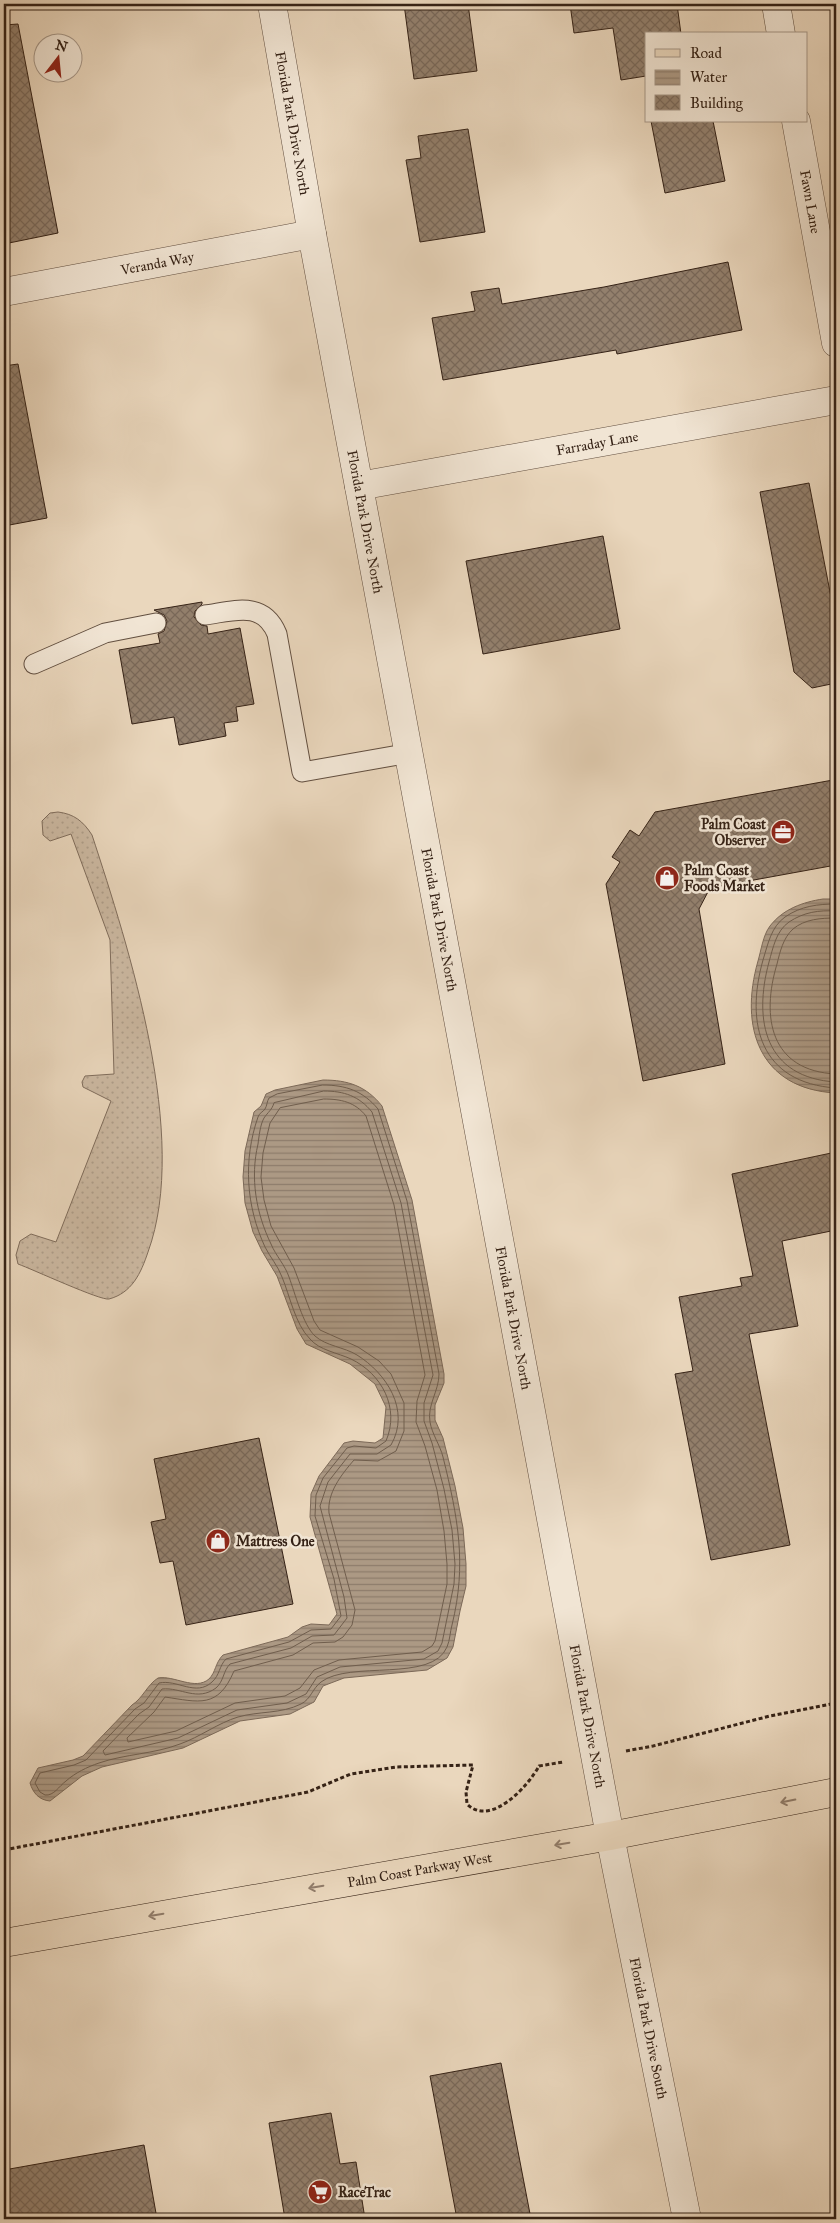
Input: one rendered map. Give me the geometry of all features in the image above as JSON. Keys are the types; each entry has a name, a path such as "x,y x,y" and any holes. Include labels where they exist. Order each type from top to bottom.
{"main road":[{"name":"Palm Coast Parkway West","path":"4,1943 610,1836 836,1792"}],"street":[{"name":"Florida Park Drive North","path":"272,4 312,234 610,1836"},
{"path":"776,4 781,32"},
{"name":"Fawn Lane","path":"796,122 836,343"},
{"name":"Veranda Way","path":"4,292 312,234"},
{"name":"Farraday Lane","path":"360,486 836,400"},
{"name":"Florida Park Drive South","path":"610,1836 688,2219"}],"lane":[{"path":"204,615 244,610 260,613 270,621 277,634 302,772 410,753"},
{"path":"34,664 105,633 156,623"}],"path":[{"path":"653,1746 770,1716 836,1703"},
{"path":"4,1850 308,1792 351,1774 396,1767 473,1765 466,1792 467,1804 476,1810 492,1809 519,1793 539,1766"}],"shaded area":[{"path":"50,813 69,814 78,819 92,835 137,986 150,1043 158,1099 162,1154 159,1206 148,1252 139,1275 130,1287 109,1299 80,1290 18,1264 16,1255 20,1241 31,1234 56,1242 111,1101 83,1087 82,1082 85,1076 114,1074 110,940 71,834 50,841 43,835 42,821"}],"water":[{"path":"823,899 836,899 836,1093 810,1089 789,1080 772,1067 761,1050 754,1031 751,1009 753,985 762,943 770,926 787,911 801,904"},
{"path":"323,1080 341,1081 363,1089 382,1106 412,1200 444,1374 444,1383 435,1405 435,1420 443,1438 463,1528 466,1586 453,1647 447,1658 427,1670 344,1678 323,1686 314,1702 290,1714 240,1721 183,1748 102,1767 82,1776 50,1801 40,1798 30,1783 38,1768 83,1756 158,1678 191,1683 203,1682 209,1679 223,1655 288,1637 302,1627 311,1624 329,1625 337,1614 310,1517 311,1494 319,1476 344,1443 353,1441 375,1443 383,1438 386,1407 375,1384 350,1364 306,1344 297,1329 277,1276 253,1232 245,1203 243,1177 245,1151 254,1112 261,1106 266,1094 275,1090"}],"building":[{"path":"404,4 468,4 477,71 414,79"},
{"path":"570,4 677,4 681,32 645,32 645,76 621,80 613,28 574,33"},
{"path":"18,24 58,233 4,244 4,25"},
{"path":"651,122 713,122 725,181 665,193"},
{"path":"468,129 485,232 420,242 406,160 421,158 418,136"},
{"path":"728,262 742,330 617,354 616,350 443,380 432,318 475,311 471,292 499,288 502,304 604,287"},
{"path":"18,364 47,518 4,526 4,366"},
{"path":"809,483 836,623 836,683 812,688 794,672 760,492"},
{"path":"603,536 620,629 483,654 466,561"},
{"path":"202,602 195,611 194,617 201,625 207,626 208,634 240,628 254,704 236,707 238,721 224,723 226,736 179,745 174,717 132,724 119,650 160,643 158,634 164,631 167,621 164,615 154,610"},
{"path":"833,780 836,795 836,865 710,888 699,909 725,1064 643,1081 606,884 620,862 612,857 630,830 639,836 655,812"},
{"path":"836,1152 836,1230 782,1241 798,1326 749,1334 790,1545 711,1560 675,1374 693,1371 679,1297 742,1286 740,1278 753,1276 732,1174"},
{"name":"Mattress One","path":"259,1438 293,1604 186,1625 173,1561 160,1563 151,1522 166,1519 154,1459"},
{"path":"501,2063 531,2219 457,2219 430,2076"},
{"name":"RaceTrac","path":"331,2113 340,2164 356,2162 365,2219 285,2219 269,2123"},
{"path":"144,2145 157,2219 4,2219 4,2170"}],"place":[{"name":"Palm Coast Observer","path":"783,832"},
{"name":"Palm Coast Foods Market","path":"667,878"},
{"name":"Mattress One","path":"218,1541"},
{"name":"RaceTrac","path":"320,2192"}]}
